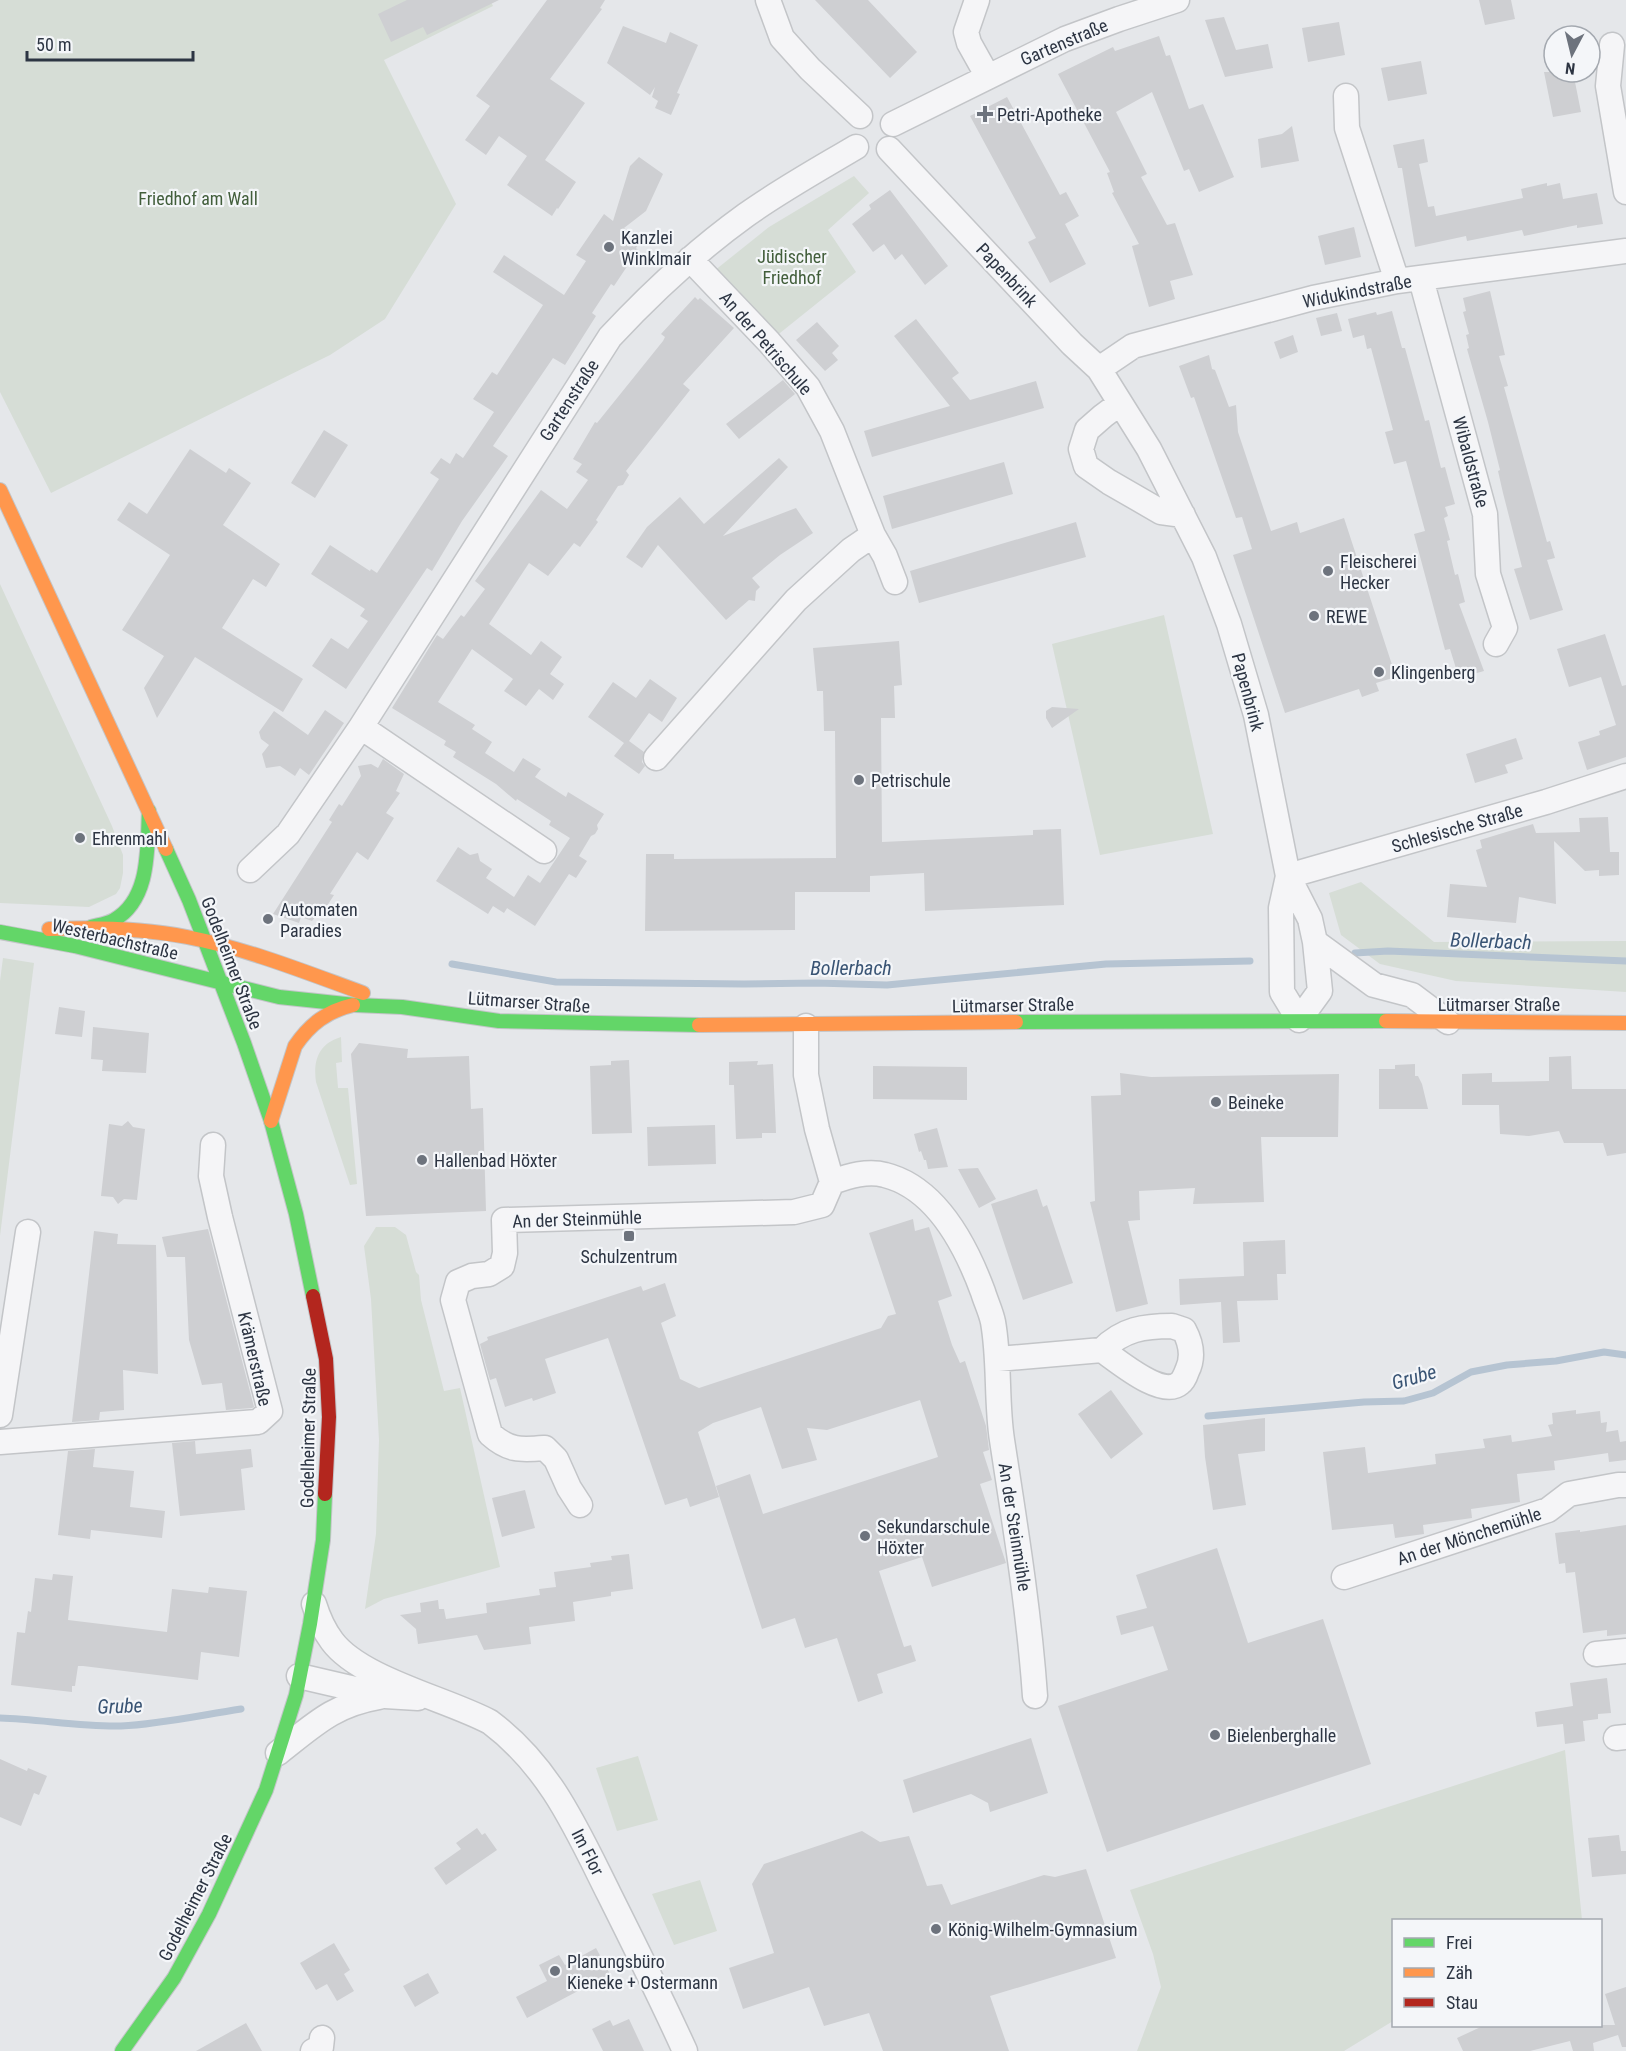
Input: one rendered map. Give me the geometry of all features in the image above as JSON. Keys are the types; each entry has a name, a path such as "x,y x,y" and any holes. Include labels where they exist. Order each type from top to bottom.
{"main road":[{"name":"Godelheimer Straße","path":"0,490 189,900 221,983 272,1121 296,1214 322,1332 327,1367 329,1418 321,1555 296,1695 269,1779 243,1842 209,1914 174,1978 122,2051"},
{"name":"Westerbachstraße","path":"91,927 113,920 126,911 134,900 142,881 149,811"},
{"name":"Westerbachstraße","path":"0,932 91,927 130,929 204,940"},
{"name":"Westerbachstraße","path":"0,932 75,946 221,983"},
{"name":"Lütmarser Straße","path":"204,940 271,959 402,1007"},
{"name":"Lütmarser Straße","path":"221,983 279,997 355,1005 402,1007 499,1021 806,1026 1299,1020 1626,1023"},
{"path":"272,1121 295,1046 301,1037 320,1017 343,1007 355,1005"}],"street":[{"path":"768,0 782,38 810,69 860,116"},
{"path":"976,0 966,32 969,43 988,77"},
{"name":"Gartenstraße","path":"893,124 1065,39 1119,18 1177,0"},
{"path":"1612,45 1608,86 1626,192"},
{"path":"1346,96 1347,128 1397,281"},
{"path":"871,112 879,113 893,124 895,133 893,142 889,149 876,155 867,155 856,147 852,140 851,131 860,116 871,112"},
{"name":"Gartenstraße","path":"250,870 288,834 361,727 610,337 654,291 747,214 792,184 856,147"},
{"name":"Papenbrink","path":"889,149 1072,344 1099,369 1149,449 1204,557 1225,613 1256,715 1288,876 1310,919 1315,942 1320,991 1299,1020 1282,992 1281,908 1288,876"},
{"name":"Widukindstraße","path":"1099,369 1133,346 1313,298 1397,281 1626,250"},
{"name":"An der Petrischule","path":"690,259 769,342 808,387 832,431 873,535 885,556 895,582"},
{"name":"Wibaldstraße","path":"1421,279 1485,514 1488,574 1505,628 1496,645"},
{"path":"1119,404 1087,430 1081,449 1086,466 1108,482 1161,512 1183,515"},
{"path":"656,758 796,600 851,550 873,535"},
{"path":"361,727 544,851"},
{"name":"Schlesische Straße","path":"1288,876 1535,805 1626,776"},
{"path":"1315,942 1374,985 1412,995 1448,1022"},
{"path":"806,1026 806,1075 817,1129 832,1182"},
{"name":"Krämerstraße","path":"0,1442 258,1422 270,1411 211,1176 213,1145"},
{"name":"An der Steinmühle","path":"580,1505 569,1488 556,1459 544,1448 518,1450 502,1445 490,1434 453,1300 458,1282 472,1276 489,1274 502,1266 505,1253 504,1220 794,1212 822,1204 832,1182 855,1174 885,1174 916,1188 953,1227 983,1291 993,1319 998,1359 999,1422 1023,1576 1035,1696"},
{"path":"0,1415 28,1232"},
{"path":"998,1359 1102,1350"},
{"name":"An der Mönchemühle","path":"1344,1577 1548,1510 1569,1494 1626,1485"},
{"name":"Im Flor","path":"314,1604 320,1621 332,1642 350,1658 380,1675 490,1722 502,1731 543,1774 562,1801 650,1975 685,2051"},
{"path":"1596,1654 1626,1651"},
{"name":"Im Flor","path":"299,1676 385,1696 438,1699"},
{"name":"Im Flor","path":"278,1753 341,1707 357,1701 385,1696"}],"green space":[{"name":"Friedhof am Wall","path":"0,0 490,0 493,6 384,60 456,204 385,319 330,355 51,493 0,392"},
{"name":"Jüdischer Friedhof","path":"854,176 869,193 828,230 856,272 775,337 714,271 769,227"},
{"path":"0,584 112,826 123,855 120,888 116,894 89,907 0,903"},
{"path":"1164,615 1213,834 1100,855 1052,644"},
{"path":"1361,882 1434,942 1626,941 1626,992 1456,981 1380,964 1341,935 1329,893"},
{"path":"3,958 34,963 0,1236 0,981"},
{"path":"341,1037 342,1062 336,1063 338,1088 348,1088 357,1184 350,1185 315,1074 315,1067 322,1049"},
{"path":"376,1227 395,1227 406,1235 416,1272 419,1275 421,1300 444,1391 460,1388 500,1567 384,1599 365,1609 376,1534 379,1440 371,1299 364,1246"},
{"path":"1565,1750 1582,1919 1392,1919 1392,2022 1344,2051 1137,2051 1161,1987 1153,1954 1130,1890"},
{"path":"638,1756 658,1820 617,1831 596,1768"},
{"path":"700,1880 717,1931 674,1945 652,1894"}],"building":[{"path":"407,0 499,0 427,35 423,27 391,42 378,14"},
{"path":"547,0 605,0 600,8 602,9 550,79 585,103 545,160 576,182 552,216 507,185 527,156 499,136 486,155 465,140 490,106 476,96"},
{"path":"815,0 868,0 917,52 890,78"},
{"path":"1479,0 1511,0 1515,19 1485,25"},
{"path":"1224,17 1236,50 1268,44 1273,68 1225,77 1205,20"},
{"path":"1339,22 1345,55 1308,62 1302,28"},
{"path":"623,26 666,43 670,32 698,45 677,93 680,94 671,115 655,108 658,101 652,97 655,87 650,95 607,63"},
{"path":"1159,36 1166,56 1170,55 1189,109 1203,104 1234,177 1199,192 1189,169 1184,171 1152,92 1116,112 1147,174 1141,177 1167,225 1175,223 1193,275 1170,281 1175,299 1149,307 1132,246 1139,244 1112,193 1114,192 1107,173 1110,172 1058,74 1113,47 1115,51"},
{"path":"1421,61 1427,94 1388,101 1381,68"},
{"path":"1546,84 1575,84 1581,112 1553,117"},
{"path":"1007,97 1060,195 1066,192 1079,216 1065,224 1086,264 1050,283 1028,242 1036,238 970,116"},
{"path":"1292,126 1299,161 1261,168 1258,139 1282,134"},
{"path":"1424,139 1428,162 1419,164 1428,207 1434,206 1436,216 1523,198 1521,189 1547,183 1547,186 1560,183 1563,199 1597,193 1603,224 1577,228 1577,225 1524,236 1522,230 1467,241 1466,236 1415,247 1402,168 1398,168 1393,145"},
{"path":"639,157 663,174 646,211 624,228 641,240 636,248 638,250 614,286 611,284 592,313 596,316 565,365 553,358 493,446 508,456 462,521 432,571 427,568 346,689 312,666 331,638 348,649 368,621 360,616 365,609 311,574 330,545 370,571 371,569 377,573 439,479 430,473 441,458 450,464 456,453 463,458 494,412 473,399 492,372 497,375 543,305 493,272 504,255 564,295 586,261 576,255 604,214 613,221 630,166"},
{"path":"890,190 948,266 925,285 902,254 895,260 884,244 873,252 852,224 871,209 869,205"},
{"path":"1354,227 1361,257 1325,265 1318,236"},
{"path":"1490,291 1505,355 1499,356 1508,386 1504,387 1547,542 1550,541 1555,558 1547,560 1563,610 1530,620 1514,569 1522,567 1498,471 1500,470 1467,349 1469,348 1466,335 1469,334 1463,312 1466,311 1463,298"},
{"path":"695,297 698,300 700,298 734,328 683,384 690,390 626,471 629,475 623,485 618,486 596,520 598,522 580,547 574,543 548,576 529,563 489,624 531,655 541,641 562,657 550,674 564,684 553,700 539,689 526,706 504,691 513,679 472,649 438,702 475,725 472,729 492,742 485,753 514,772 523,758 541,769 535,777 566,797 568,792 604,814 597,825 598,829 579,856 587,861 576,878 569,874 535,926 507,908 528,875 540,883 570,838 549,825 551,821 517,799 516,801 496,784 453,757 456,752 444,745 446,741 392,708 437,635 443,639 461,615 464,617 485,589 475,581 541,490 567,509 588,480 576,472 582,464 573,459 595,422 597,423 663,341 665,337 661,334"},
{"path":"1392,311 1402,348 1405,348 1425,421 1429,420 1441,468 1445,467 1455,504 1445,507 1448,516 1444,518 1450,540 1447,541 1455,575 1458,574 1465,602 1459,604 1484,671 1459,678 1450,649 1445,650 1414,534 1425,531 1406,461 1394,464 1385,432 1393,430 1371,348 1367,349 1364,335 1353,338 1348,319 1376,312 1377,315"},
{"path":"1337,313 1342,331 1321,336 1316,318"},
{"path":"916,319 959,373 952,378 970,400 1036,381 1044,408 872,457 864,431 950,406 894,336"},
{"path":"817,322 839,346 832,353 838,360 825,371 796,340"},
{"path":"1293,335 1298,352 1280,359 1274,342"},
{"name":"REWE","path":"1209,355 1212,369 1215,370 1229,407 1236,405 1238,432 1271,531 1297,522 1300,533 1344,518 1396,677 1376,683 1379,691 1362,697 1359,689 1285,713 1233,555 1252,549 1242,517 1236,518 1194,397 1191,398 1179,366"},
{"path":"783,380 795,394 739,439 726,424"},
{"path":"324,430 348,445 315,498 291,483"},
{"path":"190,449 226,473 229,468 251,483 223,525 280,564 266,587 253,579 222,628 303,679 283,712 195,657 157,718 144,688 164,656 122,630 170,555 117,520 129,502 147,514"},
{"path":"779,458 788,467 723,536 796,508 813,533 780,555 752,578 760,587 756,591 755,601 749,600 726,620 658,545 642,568 626,557 647,527 680,497 704,524"},
{"path":"1004,462 1013,494 892,529 883,496"},
{"path":"1076,522 1086,557 919,603 910,571"},
{"path":"1605,634 1622,686 1626,685 1626,757 1587,770 1578,742 1600,735 1599,731 1616,725 1601,677 1569,687 1557,649"},
{"name":"Petrischule","path":"899,641 902,685 894,686 895,718 881,718 882,842 1033,835 1033,830 1061,829 1064,905 925,911 924,873 870,876 870,892 795,892 795,930 645,931 646,854 674,854 674,859 836,858 835,731 824,731 823,691 817,691 813,648"},
{"path":"650,679 677,698 662,722 649,713 629,741 644,752 642,762 645,766 639,774 614,756 624,743 588,717 613,682 636,698"},
{"path":"1052,707 1079,709 1052,728 1046,718 1046,711"},
{"path":"325,710 344,723 309,775 300,768 295,776 280,766 266,768 262,754 269,745 261,739 259,732 274,711 308,735"},
{"path":"1516,738 1523,759 1505,765 1508,773 1475,783 1466,754"},
{"path":"383,759 404,774 396,791 400,793 386,813 394,818 368,860 357,852 330,894 334,895 320,917 317,915 312,921 301,917 299,923 273,914 332,822 329,820 339,804 342,806 361,776 358,766 371,764 378,768"},
{"path":"1608,817 1610,852 1619,852 1619,875 1599,876 1599,870 1585,871 1554,841 1556,904 1519,897 1516,923 1447,917 1450,884 1487,887 1476,850 1482,848 1480,840 1533,824 1536,833 1580,832 1579,818"},
{"path":"458,847 470,855 478,853 480,861 492,869 486,878 514,897 504,913 493,906 488,914 436,881"},
{"path":"59,1007 85,1011 82,1037 55,1034"},
{"path":"93,1027 149,1033 146,1073 102,1071 103,1060 91,1059"},
{"name":"Hallenbad Höxter","path":"359,1043 408,1049 407,1058 469,1056 471,1109 483,1108 486,1211 366,1216 351,1054"},
{"path":"1571,1056 1572,1089 1626,1089 1626,1153 1607,1156 1603,1143 1564,1143 1559,1131 1529,1136 1500,1134 1499,1105 1462,1105 1462,1074 1492,1073 1492,1082 1549,1081 1549,1057"},
{"path":"629,1060 632,1133 592,1134 590,1066 611,1065 611,1061"},
{"path":"758,1061 757,1065 773,1064 776,1133 762,1133 762,1138 736,1139 734,1085 729,1085 729,1062"},
{"path":"1415,1064 1415,1076 1418,1076 1422,1084 1428,1109 1379,1109 1379,1069 1395,1069 1395,1065"},
{"path":"873,1066 967,1067 967,1100 873,1099"},
{"path":"1120,1073 1151,1077 1339,1074 1338,1137 1261,1137 1264,1202 1193,1204 1195,1188 1139,1191 1140,1220 1128,1221 1148,1304 1116,1312 1090,1202 1095,1201 1091,1096 1121,1095"},
{"path":"128,1121 133,1127 145,1129 137,1200 124,1199 118,1204 113,1197 101,1196 109,1124 122,1126"},
{"path":"715,1125 716,1164 648,1166 647,1127"},
{"path":"937,1128 948,1167 928,1169 926,1160 921,1151 919,1152 914,1134"},
{"path":"978,1168 996,1199 979,1208 958,1169"},
{"path":"1037,1189 1043,1207 1047,1205 1073,1283 1023,1300 991,1204"},
{"path":"913,1219 915,1231 929,1227 952,1296 938,1301 960,1363 965,1361 986,1426 989,1450 983,1452 992,1480 980,1484 1006,1563 932,1587 922,1557 879,1571 904,1647 911,1645 916,1661 877,1674 883,1693 858,1702 837,1638 805,1648 795,1618 762,1629 716,1486 750,1474 763,1514 938,1457 920,1400 827,1430 807,1428 817,1460 782,1469 761,1407 713,1423 698,1432 719,1497 690,1507 687,1498 665,1505 608,1338 545,1359 556,1393 505,1407 496,1378 490,1380 480,1344 488,1340 487,1337 641,1286 643,1291 665,1283 676,1316 661,1323 680,1379 699,1388 881,1328 888,1316 896,1314 869,1233"},
{"path":"208,1229 254,1407 252,1408 226,1410 222,1383 202,1385 189,1340 185,1257 167,1257 162,1237"},
{"path":"94,1231 118,1234 117,1244 156,1245 158,1374 123,1370 124,1410 100,1412 99,1420 72,1422"},
{"path":"1285,1240 1286,1274 1277,1274 1278,1300 1237,1301 1240,1342 1223,1343 1221,1302 1180,1305 1179,1279 1244,1276 1243,1242"},
{"path":"1111,1390 1143,1434 1111,1459 1078,1414"},
{"path":"1576,1410 1576,1414 1600,1411 1601,1423 1607,1422 1606,1432 1618,1430 1620,1442 1626,1441 1626,1460 1609,1462 1608,1453 1554,1461 1555,1470 1517,1474 1520,1502 1471,1509 1472,1518 1423,1525 1424,1534 1395,1538 1393,1524 1332,1530 1323,1452 1365,1447 1368,1473 1436,1464 1435,1454 1485,1448 1483,1439 1511,1435 1512,1442 1552,1436 1548,1425 1553,1424 1552,1413"},
{"path":"1265,1418 1265,1451 1238,1454 1246,1505 1213,1510 1203,1425"},
{"path":"195,1441 196,1454 251,1449 253,1467 241,1469 245,1510 180,1516 172,1443"},
{"path":"95,1449 93,1467 134,1471 130,1507 165,1511 162,1538 91,1530 90,1539 58,1535 68,1451"},
{"path":"525,1490 535,1528 502,1537 492,1498"},
{"path":"1626,1525 1626,1634 1607,1636 1607,1630 1583,1633 1575,1572 1566,1573 1565,1563 1559,1564 1555,1533 1580,1530 1580,1532"},
{"name":"Bielenberghalle","path":"1217,1548 1248,1643 1323,1619 1371,1764 1107,1852 1058,1706 1168,1670 1153,1626 1121,1635 1116,1616 1147,1608 1136,1575"},
{"path":"629,1554 633,1589 611,1592 611,1596 573,1602 575,1621 529,1627 531,1644 484,1650 477,1635 418,1644 416,1629 400,1615 421,1612 420,1603 438,1600 439,1609 444,1609 446,1619 487,1613 486,1603 540,1595 539,1589 556,1587 554,1572 591,1567 590,1563 612,1560 611,1556"},
{"path":"53,1574 73,1576 68,1620 167,1632 172,1589 208,1593 209,1587 247,1591 239,1657 201,1652 198,1680 78,1666 72,1692 11,1685 17,1632 25,1633 28,1611 31,1612 35,1578 52,1580"},
{"path":"1607,1678 1611,1713 1598,1714 1598,1719 1583,1721 1585,1741 1565,1744 1563,1724 1537,1727 1535,1712 1573,1706 1570,1683"},
{"path":"1031,1738 1048,1793 990,1812 988,1803 971,1794 913,1813 903,1780"},
{"path":"0,1759 27,1771 28,1768 47,1776 39,1795 34,1793 21,1826 0,1817"},
{"path":"477,1828 482,1835 485,1833 497,1850 446,1885 434,1868 461,1849 456,1843"},
{"name":"König-Wilhelm-Gymnasium","path":"862,1831 880,1842 909,1836 927,1886 942,1884 951,1905 1044,1875 1055,1877 1086,1869 1116,1958 990,1996 1009,2051 883,2051 869,2013 824,2026 809,1987 743,2009 729,1968 774,1953 752,1884 764,1864"},
{"path":"1619,1835 1621,1851 1626,1851 1626,1874 1592,1877 1588,1838"},
{"path":"334,1943 350,1970 344,1974 354,1991 337,2001 327,1984 316,1990 300,1963"},
{"path":"596,1948 610,1974 527,2018 516,1997 547,1981 539,1965 559,1955 565,1965"},
{"path":"428,1973 439,1993 415,2007 403,1986"},
{"path":"1626,1987 1626,2047 1622,2047 1618,2035 1593,2043 1594,2051 1573,2051 1570,2041 1530,2051 1463,2051 1457,2038 1481,2027 1602,2027 1602,2025 1615,2025 1605,1994"},
{"path":"629,2019 644,2051 603,2051 592,2029 610,2020 613,2026"},
{"path":"246,2023 262,2051 196,2051"}],"waterway":[{"name":"Bollerbach","path":"1355,953 1388,951 1626,961"},
{"name":"Bollerbach","path":"452,964 556,982 887,985 1106,964 1250,961"},
{"name":"Grube","path":"1208,1416 1364,1402 1404,1401 1433,1393 1471,1372 1604,1352 1626,1355"},
{"name":"Grube","path":"0,1718 121,1726 241,1709"}],"traffic: fast":[{"path":"91,927 114,920 126,911 135,899 145,871 149,811"},
{"path":"166,849 189,900 244,1043 271,1121 296,1214 313,1296"},
{"path":"0,932 75,946 279,997 355,1005 402,1007 499,1021 699,1025"},
{"path":"1016,1022 1386,1021"},
{"path":"122,2051 174,1978 209,1914 266,1790 296,1695 323,1540 325,1494"}],"traffic: slow":[{"path":"0,490 166,849"},
{"path":"49,929 118,929 187,937 254,954 363,993"},
{"path":"271,1121 295,1046 307,1031 327,1015 353,1005"},
{"path":"1386,1021 1626,1023"},
{"path":"699,1025 1016,1022"}],"traffic: jam":[{"path":"313,1296 326,1359 329,1417 325,1494"}],"place":[{"name":"Petri-Apotheke","path":"985,114"},
{"name":"Kanzlei Winklmair","path":"609,247"},
{"name":"Fleischerei Hecker","path":"1328,571"},
{"name":"REWE","path":"1314,616"},
{"name":"Klingenberg","path":"1379,672"},
{"name":"Petrischule","path":"859,780"},
{"name":"Ehrenmahl","path":"80,838"},
{"name":"Automaten Paradies","path":"268,919"},
{"name":"Beineke","path":"1216,1102"},
{"name":"Hallenbad Höxter","path":"422,1160"},
{"name":"Schulzentrum","path":"629,1236"},
{"name":"Sekundarschule Höxter","path":"865,1536"},
{"name":"Bielenberghalle","path":"1215,1735"},
{"name":"König-Wilhelm-Gymnasium","path":"936,1929"},
{"name":"Planungsbüro Kieneke + Ostermann","path":"555,1971"}]}
